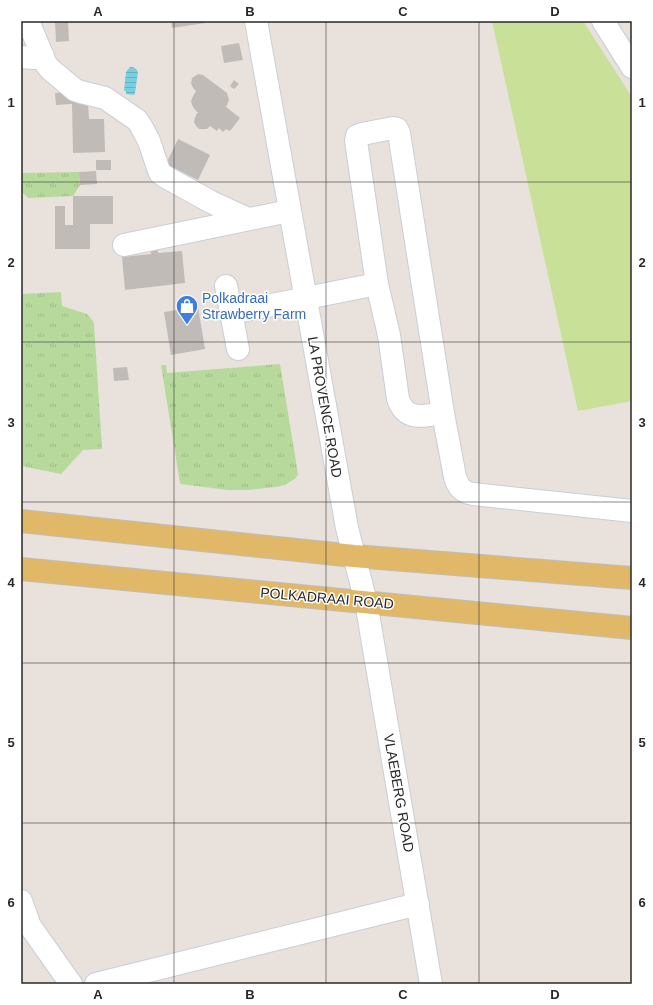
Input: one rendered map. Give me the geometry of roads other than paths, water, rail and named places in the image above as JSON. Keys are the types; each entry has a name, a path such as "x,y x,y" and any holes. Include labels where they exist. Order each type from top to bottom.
{"main road":[{"path":"21,521 354,556 632,578"},
{"name":"POLKADRAAI ROAD","path":"21,570 632,628"}],"street":[{"path":"28,21 46,64 50,69 70,86 81,92 100,96 109,100 137,120 149,141 160,173 211,202 248,219"},
{"name":"LA PROVENCE ROAD","path":"256,21 347,528 366,602"},
{"path":"603,21 632,67"},
{"path":"21,57 32,58 43,56"},
{"path":"443,413 424,416 409,414 400,405 398,399 389,335 377,284 356,139 357,136 362,134 395,128 399,133 443,413 456,482 459,487 467,493 472,494 632,511"},
{"path":"124,245 289,211"},
{"path":"231,313 377,284"},
{"path":"226,286 238,349"},
{"name":"VLAEBERG ROAD","path":"366,602 431,984"},
{"path":"21,901 30,926 71,984"},
{"path":"96,984 418,904"}],"water":[{"path":"130,67 135,68 138,72 134,95 126,94 126,91 124,91 126,72"}],"place":[{"name":"Polkadraai Strawberry Farm","path":"187,326"}]}
